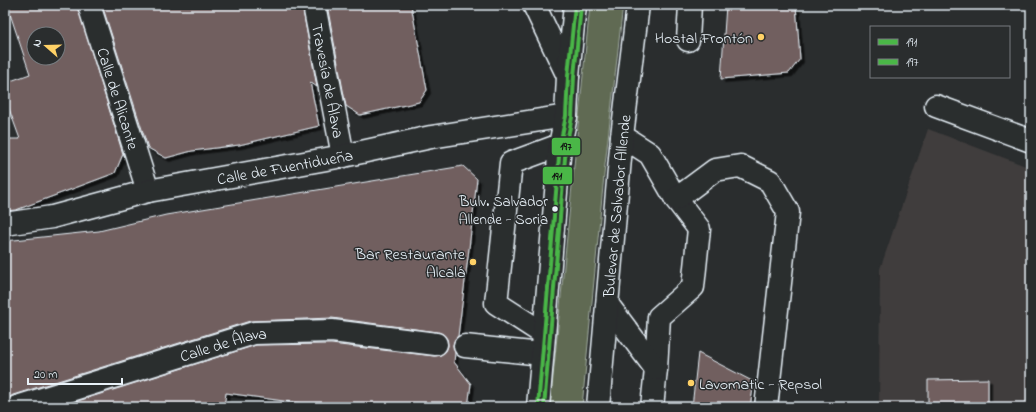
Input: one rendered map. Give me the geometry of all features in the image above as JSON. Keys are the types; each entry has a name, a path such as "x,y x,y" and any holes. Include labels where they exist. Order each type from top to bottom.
{"street":[{"name":"Calle de Alicante","path":"89,5 148,191"},
{"name":"Travesía de Álava","path":"314,5 343,156"},
{"path":"534,5 568,76"},
{"path":"538,407 560,145 566,116 568,76 575,5"},
{"name":"Bulevar de Salvador Allende","path":"598,407 622,136 638,5"},
{"path":"688,40 690,5"},
{"path":"936,106 1031,141"},
{"name":"Calle de Fuentidueña","path":"5,224 52,217 148,191 343,156 430,138 566,116"},
{"path":"622,136 650,154 676,199 699,229 693,287 659,317 652,407"},
{"path":"543,344 496,303 511,163 560,145"},
{"path":"676,199 715,170 740,166 770,181 788,212 766,407"},
{"path":"608,305 656,369"},
{"name":"Calle de Álava","path":"17,407 45,403 254,333 332,331 436,344"},
{"path":"465,346 543,344"}],"shaded area":[{"path":"928,129 1031,168 1031,407 879,407 880,269"}],"green space":[{"path":"590,5 623,5 605,165 582,407 550,407"}],"building":[{"path":"7,5 77,5 123,154 115,173 16,210 5,211 5,139 20,139 5,98 5,83 30,74 27,66 66,66 66,26 26,26 26,62"},
{"path":"102,5 302,5 317,87 310,82 319,126 239,145 192,151 166,158 148,148"},
{"path":"327,5 411,5 427,90 419,102 360,115 346,106"},
{"name":"Hostal Frontón","path":"726,5 796,5 800,59 789,73 721,79"},
{"path":"463,166 477,179 458,336 453,345 455,353 454,362 471,384 468,407 305,407 305,404 226,393 224,407 59,407 256,345 331,344 434,356 441,355 446,351 448,346 447,339 443,334 438,332 332,318 250,321 13,395 8,398 5,404 5,241 99,231 166,215"},
{"path":"698,353 754,382 750,407 692,407"},
{"path":"988,379 988,407 928,407 928,380"}],"transit line":[{"name":"191","path":"538,407 560,145 566,116 568,76 575,5"},
{"name":"197","path":"544,407 566,146 572,117 574,76 581,6"}],"place":[{"name":"Hostal Frontón","path":"761,37"},
{"name":"Bulv. Salvador Allende - Soria","path":"555,209"},
{"name":"Bar Restaurante Alcalá","path":"473,262"},
{"name":"Lavomatic - Repsol","path":"691,383"}]}
